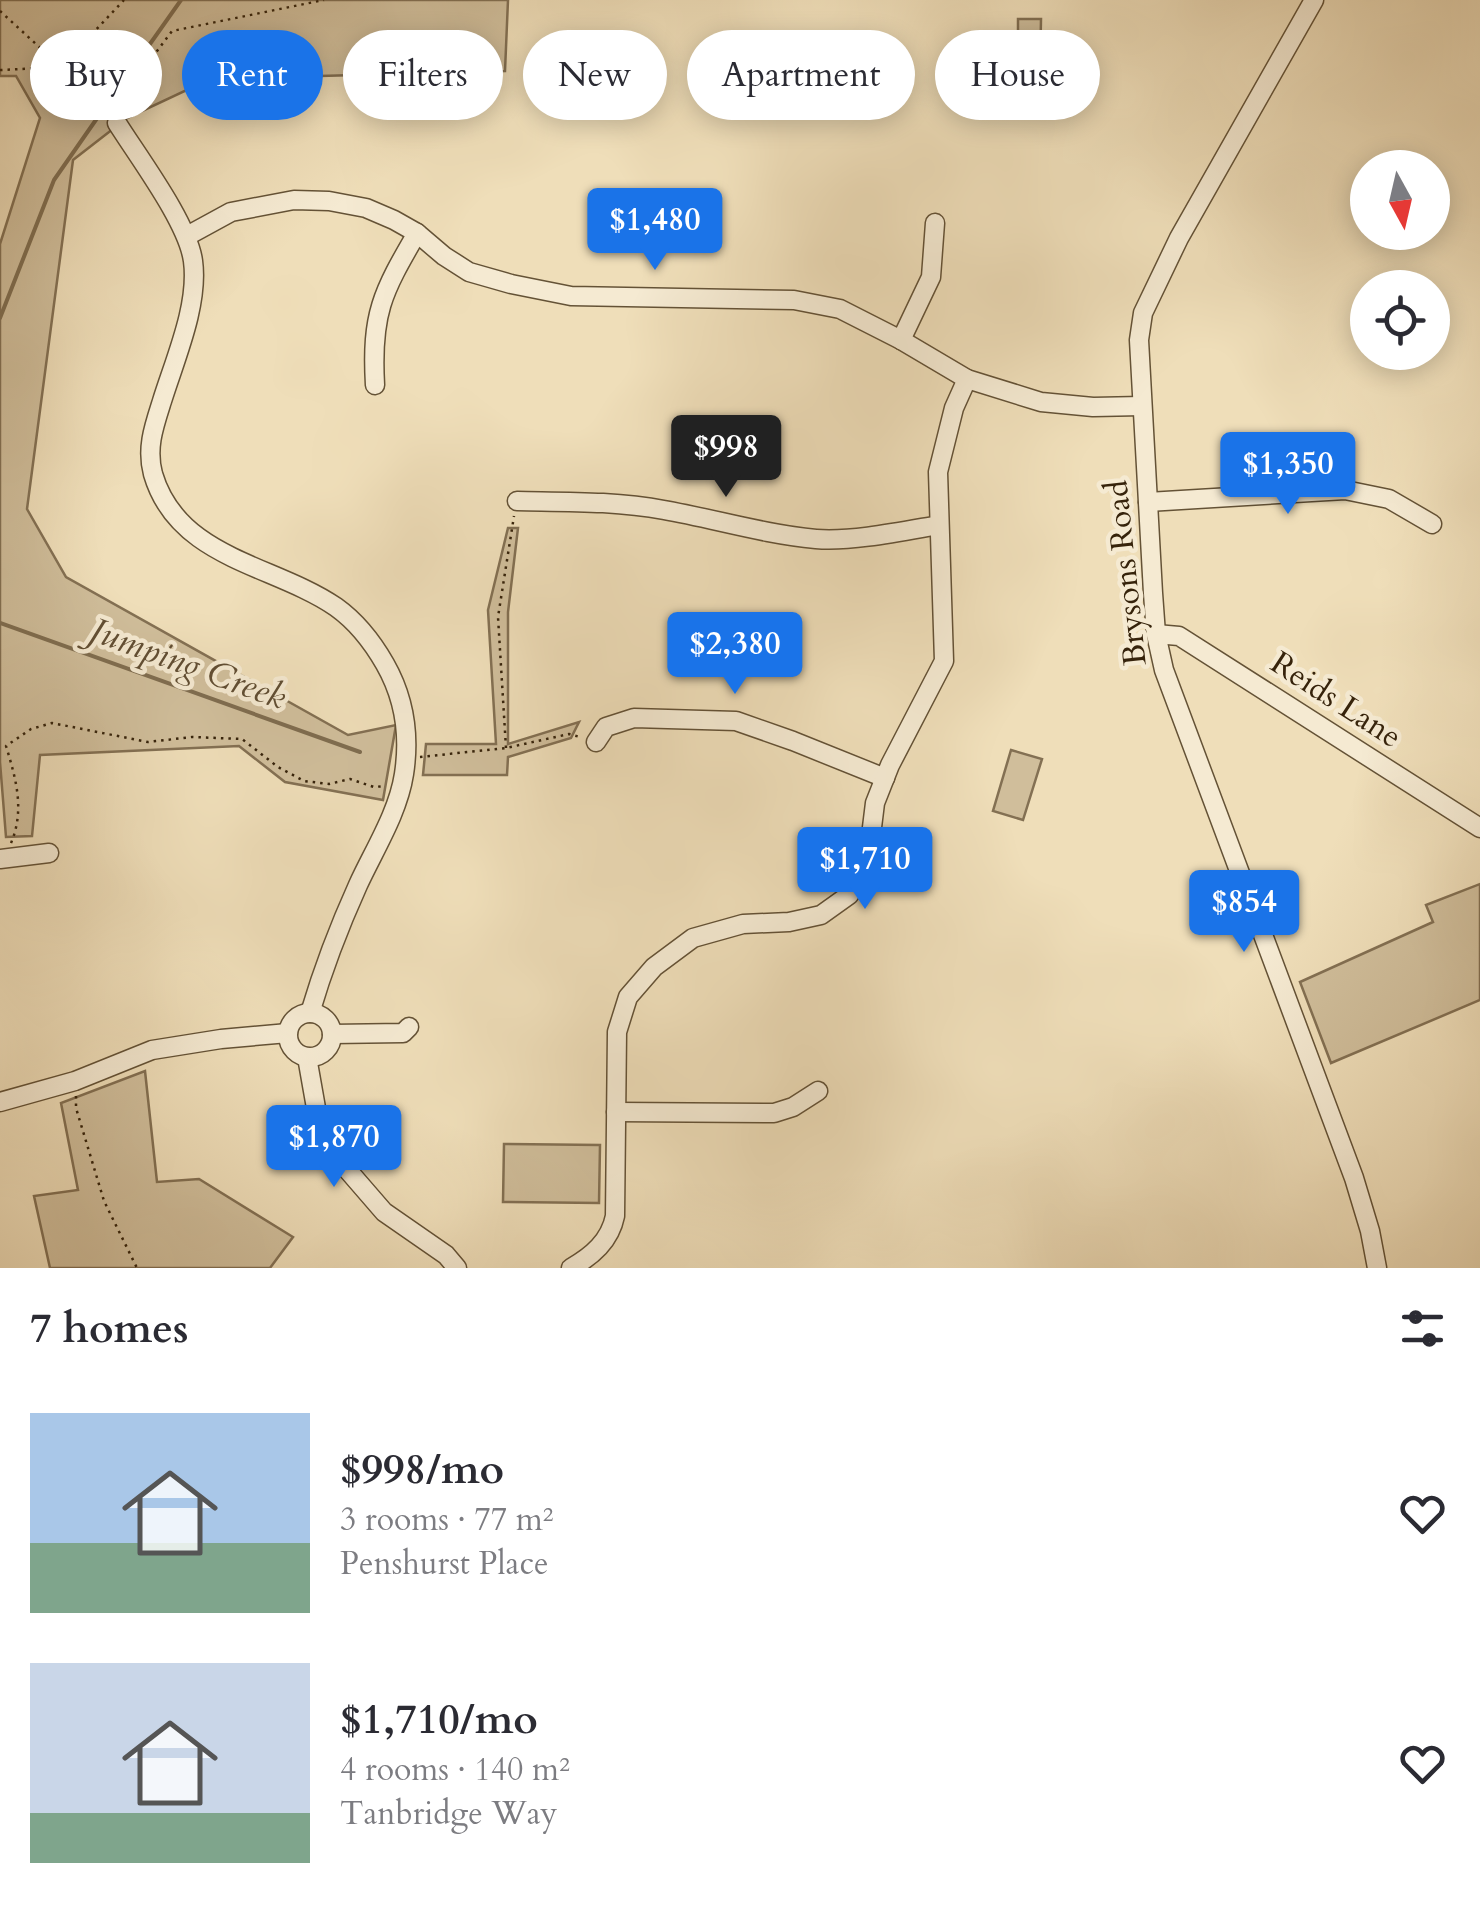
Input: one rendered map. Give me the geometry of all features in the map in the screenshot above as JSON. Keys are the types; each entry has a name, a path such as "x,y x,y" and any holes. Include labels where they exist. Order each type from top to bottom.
{"street":[{"name":"Brysons Road","path":"1314,0 1151,294 1139,340 1142,406 1156,634 1164,670 1354,1178 1377,1268"},
{"path":"114,120 187,236 193,262 194,286 186,327 151,435 149,454 166,506 181,524 208,544 317,596 359,627 378,652 400,694 406,720 402,786 325,964 310,1012"},
{"path":"187,236 231,212 294,200 328,201 366,208 417,233 469,272 511,284 572,296 794,300 840,308 966,379 1041,402 1142,406"},
{"path":"901,340 931,277 935,224"},
{"path":"375,385 378,310 387,284 417,233"},
{"path":"570,1268 591,1256 612,1230 615,1216 617,1032 628,997 654,967 693,938 743,924 789,922 820,915 848,895 867,868 875,802 944,661 938,472 954,408 966,379"},
{"path":"1148,502 1346,490 1389,499 1432,524"},
{"path":"516,501 581,502 662,510 746,530 820,540 940,525"},
{"name":"Reids Lane","path":"1156,634 1179,636 1480,828"},
{"path":"596,742 606,727 634,718 736,721 884,778"},
{"path":"2,858 49,854"},
{"path":"310,1012 328,1022 332,1034 322,1054 307,1057 295,1051 288,1033 297,1016 310,1012"},
{"path":"0,1102 75,1081 152,1050 288,1033"},
{"path":"332,1034 407,1033"},
{"path":"307,1057 316,1108 340,1160 384,1212 446,1256 456,1268"},
{"path":"616,1112 774,1113 793,1107 818,1091"}],"path":[{"path":"96,30 124,0"},
{"path":"162,43 172,30 324,0"},
{"path":"0,11 2,18 30,42"},
{"path":"0,70 30,69"},
{"path":"506,748 498,617 516,501"},
{"path":"2,858 18,826 18,789 6,746 31,730 52,724 148,742 192,737 242,739 304,781 329,784 350,779 374,786 402,786"},
{"path":"406,758 506,748 569,734 596,742"},
{"path":"75,1081 76,1108 104,1201 137,1268"}],"shaded area":[{"path":"0,0 508,0 505,71 503,30 343,30 343,75 323,76 323,30 182,30 182,92 162,102 162,30 30,30 30,100 16,76 0,76"},
{"path":"1018,19 1041,19 1041,30 1018,30"},
{"path":"39,120 124,120 73,160 27,509 66,577 348,735 396,725 383,800 285,782 239,746 40,755 32,836 6,837 0,762 0,244"},
{"path":"508,528 518,528 508,612 508,744 579,722 571,738 508,757 507,775 423,775 426,744 496,744 488,610"},
{"path":"1011,750 1042,759 1023,820 993,811"},
{"path":"1480,884 1480,1000 1331,1063 1300,982 1433,922 1426,905"},
{"path":"145,1071 157,1182 199,1179 293,1237 270,1268 50,1268 34,1196 78,1190 61,1103"},
{"path":"504,1144 600,1145 599,1203 503,1202"}],"waterway":[{"name":"Jumping Creek","path":"160,30 181,0"},
{"name":"Jumping Creek","path":"0,318 54,180 96,120"},
{"name":"Jumping Creek","path":"0,623 360,752"}]}
